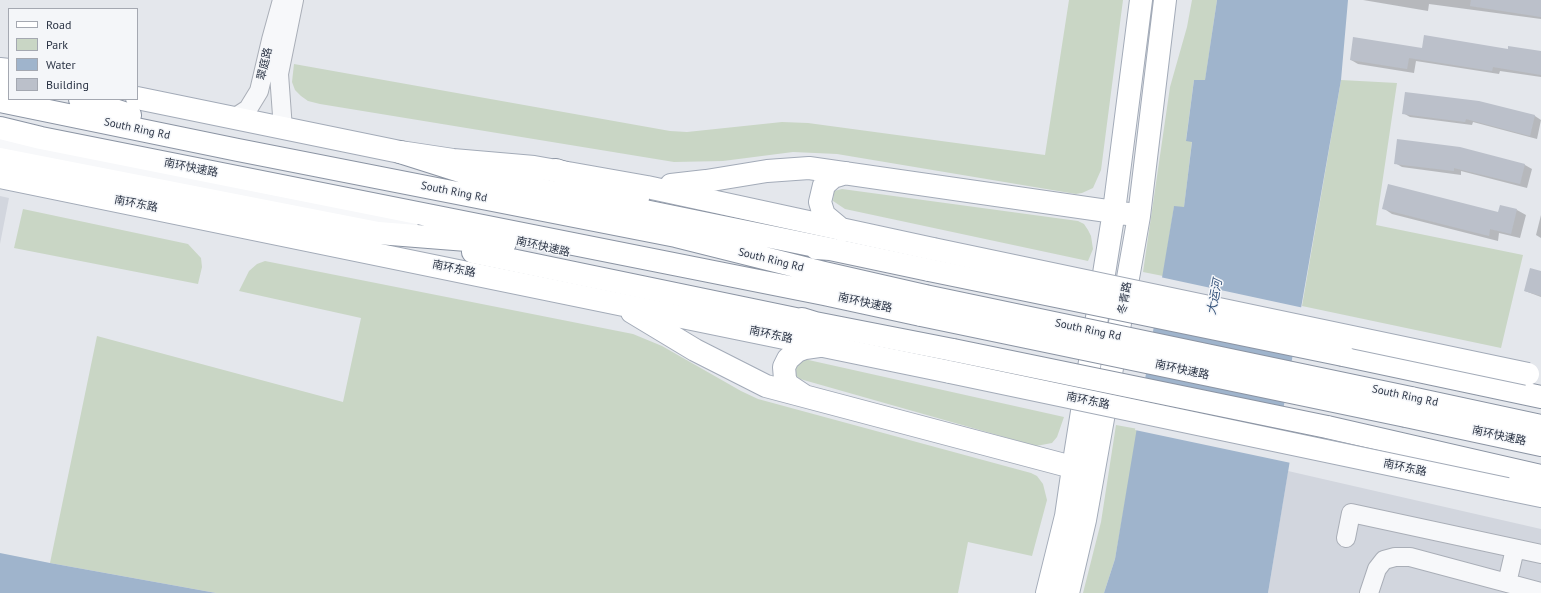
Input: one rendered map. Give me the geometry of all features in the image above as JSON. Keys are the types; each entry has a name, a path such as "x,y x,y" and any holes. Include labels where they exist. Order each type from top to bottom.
{"main road":[{"path":"1047,593 1066,516 1114,212 1141,0"},
{"name":"冬青路","path":"1068,593 1086,520 1139,216 1165,0"},
{"path":"86,100 138,108 234,118 400,152 453,160 556,170 647,187 738,205 779,217 1534,375"},
{"name":"South Ring Rd","path":"0,101 238,150 676,236 824,273 923,305"},
{"path":"138,108 238,150"},
{"path":"138,108 740,236 830,249 1541,396"},
{"name":"南环快速路","path":"0,128 41,138 824,294"},
{"path":"400,152 479,176 740,236"},
{"path":"0,159 378,233 815,323 954,350 1327,428 1541,476"},
{"path":"647,187 706,181 792,168 809,168 1139,216"},
{"path":"556,170 740,236"},
{"path":"842,230 824,215 820,202 824,185 833,177 846,173"},
{"name":"南环东路","path":"0,177 617,303 1541,496"},
{"name":"南环快速路","path":"383,206 543,248 662,272 824,294 923,305 1527,439"},
{"path":"378,233 464,239 543,248"},
{"path":"676,236 740,236"},
{"path":"662,272 815,323"},
{"path":"617,303 733,371 766,386 1094,473"},
{"path":"810,398 788,385 785,379 784,368 788,359 797,351 805,348 824,346"},
{"path":"1474,382 1541,406"},
{"path":"1527,439 1541,426"}],"street":[{"name":"翠庭路","path":"234,118 248,109 259,91 270,40 282,0"},
{"name":"翠庭路","path":"283,129 279,74 294,0"},
{"path":"0,134 41,138"},
{"path":"0,143 464,239"},
{"path":"1346,538 1351,513 1541,554"},
{"path":"1507,583 1515,549"},
{"path":"1369,593 1377,569 1384,560 1395,556 1410,557 1541,592"}],"shaded area":[{"path":"0,196 9,198 0,244"},
{"path":"1288,471 1541,529 1541,593 1268,593"}],"green space":[{"path":"1069,0 1123,0 1101,170 1093,188 1076,194 837,154 793,152 723,161 674,162 320,104 308,101 301,96 295,90 292,82 294,64 670,131 687,132 782,122 808,123 1045,155"},
{"path":"1192,0 1217,0 1205,81 1194,80 1186,140 1192,141 1184,208 1174,207 1163,276 1143,272 1170,87 1187,27"},
{"path":"1341,80 1397,83 1376,225 1523,255 1501,348 1302,306"},
{"path":"842,189 1078,221 1084,224 1088,230 1091,236 1093,249 1088,261 845,209 833,201 834,191"},
{"path":"23,209 188,244 201,258 202,267 198,284 14,248"},
{"path":"265,261 633,334 662,346 741,391 758,399 1031,473 1037,476 1043,484 1047,500 1032,556 968,542 958,593 216,593 50,563 97,336 343,402 361,318 239,291 249,271 257,264"},
{"path":"804,359 1064,417 1057,437 1052,443 1036,446 800,379 794,374 796,361"},
{"path":"1116,425 1138,429 1115,559 1104,593 1083,593 1101,522"}],"water":[{"name":"大运河","path":"1217,0 1348,0 1341,80 1281,422 1291,454 1268,593 1104,593 1115,559 1174,206 1184,207 1192,142 1186,141 1194,80 1205,80"},
{"path":"0,553 50,563 216,593 0,593"}],"pier":[{"path":"1160,277 1304,308 1298,336 1156,306"},
{"path":"1140,402 1293,453 1291,463 1135,430"}],"building":[{"path":"1471,0 1541,0 1541,17 1470,6"},
{"path":"1424,35 1508,49 1508,46 1541,51 1541,75 1493,67 1492,71 1409,58 1407,69 1350,60 1353,37 1422,48"},
{"path":"1405,92 1479,101 1535,115 1530,136 1466,119 1465,122 1402,114"},
{"path":"1397,139 1460,147 1525,164 1520,184 1454,168 1454,171 1394,164"},
{"path":"1388,184 1498,212 1500,205 1517,209 1511,234 1490,229 1489,236 1382,209"},
{"path":"1530,268 1541,271 1541,296 1524,291"}]}
